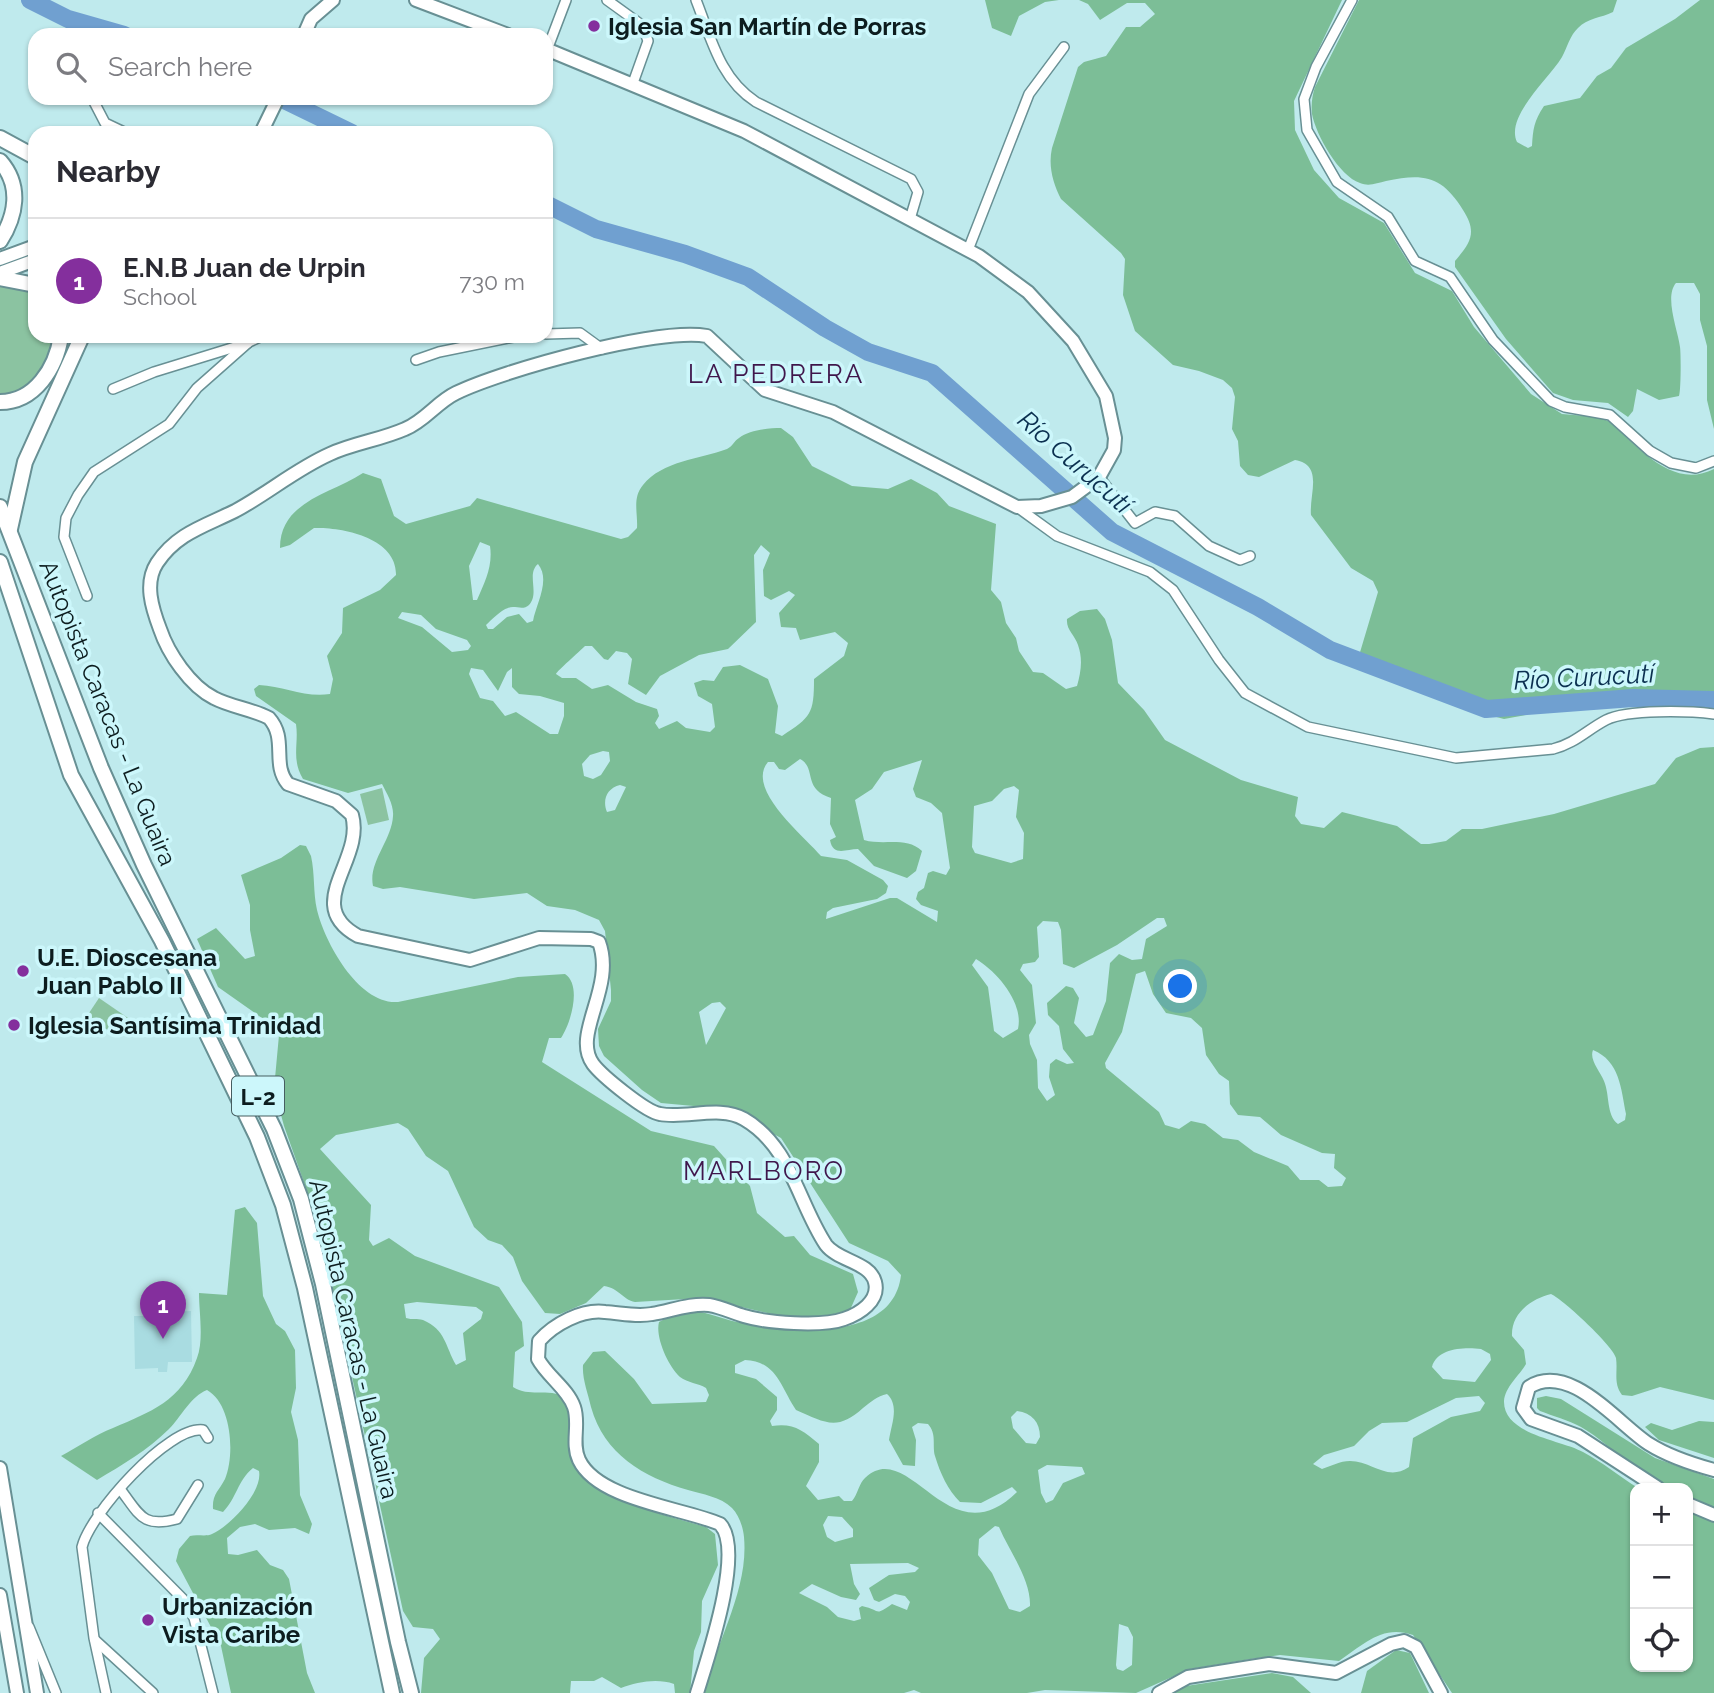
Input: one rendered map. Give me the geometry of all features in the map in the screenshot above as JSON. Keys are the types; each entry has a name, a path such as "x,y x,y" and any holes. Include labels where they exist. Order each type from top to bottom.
{"main road":[{"path":"416,0 491,28"},
{"path":"307,28 311,19 326,3"},
{"path":"314,28 326,3"},
{"path":"553,52 744,131 968,250 1037,302 1073,341 1106,396 1115,438 1111,458 1099,477 1081,491 1066,500 1041,506 1017,507 833,412 765,390 707,336 677,335 556,359 466,389 406,429 321,458 235,510 187,533 156,563 150,587 152,608 163,639 196,684 214,698 269,718 280,738 278,764 288,784 336,801 352,815 353,844 333,897 338,921 358,936 470,960 539,938 591,939 599,942 605,966 603,984 585,1041 593,1064 655,1113 729,1114 749,1122 782,1155 806,1208 828,1247 866,1270 875,1279 876,1287 871,1302 855,1315 839,1321 765,1320 706,1305 650,1315 595,1312 558,1326 539,1341 538,1359 574,1407 576,1449 580,1463 589,1474 623,1493 720,1524 728,1535 730,1556 716,1626 697,1693"},
{"path":"268,126 276,105"},
{"path":"270,126 283,105"},
{"path":"0,138 28,153"},
{"path":"0,162 10,178 15,198 12,219 0,242"},
{"path":"0,259 28,249"},
{"path":"0,273 28,263"},
{"path":"0,278 28,284"},
{"path":"0,402 23,398 42,382 58,343"},
{"path":"9,530 25,462 79,343"},
{"name":"Autopista Caracas - La Guaira","path":"0,507 101,768 144,865 292,1171 323,1284 411,1693"},
{"name":"Autopista Caracas - La Guaira","path":"0,562 71,775 162,941 257,1137 277,1187 305,1288 392,1693"},
{"path":"0,584 23,627"},
{"path":"1650,1483 1578,1436 1531,1419 1523,1408 1529,1387 1543,1381 1576,1387 1648,1443 1676,1457 1714,1470"},
{"path":"0,1468 37,1693"},
{"path":"1693,1506 1714,1515"},
{"path":"0,1595 18,1693"},
{"path":"1159,1693 1188,1677 1269,1664 1336,1673 1391,1644 1404,1641 1416,1647 1441,1693"}],"street":[{"path":"553,32 566,0"},
{"path":"607,0 643,26 648,41 633,83"},
{"path":"696,0 717,56 741,90 757,102 911,179 918,192 910,219"},
{"path":"1352,0 1316,67 1304,99 1307,130 1337,182 1388,217 1415,261 1450,277 1493,340 1551,401 1566,407 1610,415 1650,451 1671,463 1696,468 1714,461"},
{"path":"968,250 1029,94 1064,47"},
{"path":"96,105 105,123 111,126"},
{"path":"553,334 580,334 602,349"},
{"path":"113,389 154,372 246,343"},
{"path":"88,596 64,537 66,518 78,495 94,472 169,424 197,388 248,343"},
{"path":"416,360 439,352 483,343"},
{"path":"1099,477 1135,523 1156,512 1175,516 1209,546 1240,561 1250,556"},
{"path":"1017,507 1057,536 1150,572 1173,590 1245,693 1308,727 1456,758 1510,755 1561,747 1608,719 1681,710 1714,714"},
{"path":"106,1693 94,1638 82,1547 85,1533 98,1513 121,1489 181,1436 194,1429 203,1430 208,1438"},
{"path":"121,1489 143,1518 158,1523 177,1519 198,1485"},
{"path":"98,1513 183,1599 194,1618 213,1693"},
{"path":"21,1607 57,1693"},
{"path":"94,1638 153,1693"}],"shaded area":[{"path":"191,1311 192,1362 168,1362 167,1372 158,1372 158,1368 135,1369 134,1316 170,1316 171,1312"}],"green space":[{"path":"985,0 1059,0 1045,2 1019,16 1011,36 992,28"},
{"path":"1079,0 1342,0 1294,101 1295,130 1314,170 1339,198 1384,223 1415,273 1452,291 1474,327 1531,394 1562,414 1598,417 1608,421 1643,452 1669,470 1698,474 1714,469 1714,694 1673,691 1645,702 1620,704 1598,697 1567,696 1549,699 1526,715 1504,719 1462,708 1444,697 1377,671 1358,659 1378,592 1373,581 1351,568 1311,515 1313,481 1309,468 1295,460 1259,477 1248,475 1240,466 1238,441 1232,429 1235,397 1232,388 1223,380 1173,365 1135,331 1123,295 1125,259 1061,199 1058,193 1052,174 1052,148 1078,67 1084,62 1106,56 1126,27 1140,27 1155,14 1145,3 1127,3 1100,20 1088,4"},
{"path":"1359,0 1617,0 1613,12 1586,22 1575,31 1556,66 1523,109 1515,132 1517,142 1528,148 1532,146 1535,125 1544,106 1580,98 1597,76 1611,68 1626,48 1675,19 1700,0 1714,0 1714,429 1707,400 1707,346 1700,320 1700,294 1694,283 1676,283 1671,297 1680,351 1679,396 1659,400 1637,389 1633,411 1628,417 1608,403 1573,400 1553,393 1506,339 1455,267 1455,261 1465,249 1471,231 1468,218 1447,190 1431,180 1411,177 1363,184 1352,179 1337,164 1314,123 1312,100 1315,87"},
{"path":"0,285 28,292 28,343 54,343 43,368 31,385 0,398"},
{"path":"781,428 793,437 812,466 852,486 888,489 911,479 937,493 949,506 996,524 991,590 1001,602 1006,623 1016,638 1019,651 1033,672 1043,673 1066,689 1077,686 1081,655 1067,619 1080,611 1097,609 1105,619 1112,640 1118,683 1144,710 1165,740 1241,780 1298,797 1295,816 1301,824 1324,828 1342,812 1397,826 1421,844 1446,841 1462,829 1482,829 1554,814 1655,784 1676,758 1700,748 1714,747 1714,1400 1660,1387 1632,1396 1622,1395 1616,1377 1616,1358 1613,1352 1588,1324 1551,1294 1530,1303 1515,1320 1512,1336 1524,1350 1526,1364 1510,1386 1504,1401 1506,1412 1513,1422 1523,1429 1583,1452 1631,1483 1630,1672 1693,1672 1693,1483 1664,1483 1644,1474 1581,1427 1540,1411 1537,1408 1537,1398 1546,1396 1561,1399 1655,1458 1714,1479 1714,1693 1452,1693 1413,1635 1392,1632 1373,1638 1339,1661 1280,1655 1251,1659 1190,1669 1136,1693 1045,1690 1027,1693 921,1693 914,1690 904,1693 705,1693 741,1577 744,1557 743,1529 737,1514 722,1501 656,1478 628,1461 616,1450 597,1424 583,1376 583,1365 593,1352 605,1351 634,1379 652,1404 706,1402 709,1395 706,1388 683,1379 671,1366 661,1343 659,1322 690,1311 731,1321 782,1328 834,1328 859,1323 879,1313 894,1297 901,1275 888,1261 849,1243 781,1138 726,1109 661,1103 604,1056 599,1046 598,1029 611,1001 611,990 605,931 599,920 575,910 547,906 527,893 474,899 400,887 383,889 373,886 374,868 389,834 393,816 382,784 348,793 303,779 296,758 296,724 256,696 254,689 259,685 312,694 330,694 333,679 327,656 342,633 343,608 380,590 396,575 394,562 388,552 366,537 353,533 314,528 290,545 280,548 282,532 288,519 298,509 363,473 381,479 394,516 406,524 470,506 477,498 621,539 628,537 637,528 638,495 651,477 671,466 727,449 737,439 759,430","holes":["480,542 490,546 490,560 488,574 477,600 473,600 469,566","761,545 770,553 763,570 764,596 771,600 789,591 795,595 779,613 781,627 796,628 800,640 835,632 848,643 844,656 814,679 812,707 805,719 782,736 775,733 778,706 768,679 740,665 723,667 714,681 694,683 698,696 712,704 715,727 710,732 686,728 677,721 659,729 655,723 659,716 657,709 636,702 608,685 592,689 576,678 562,678 556,674 585,646 592,646 608,660 616,651 627,653 632,659 628,684 646,695 660,676 699,655 728,649 756,622 754,555","538,564 542,570 543,585 533,621 527,623 519,614 507,617 493,629 488,629 486,625 502,611 529,605 533,595 533,573","402,612 421,615 436,629 467,640 471,646 468,650 452,652 422,627 398,618","471,668 483,670 498,691 507,672 512,668 512,687 519,694 540,696 564,703 564,716 558,734 550,734 516,712 505,716 493,701 480,698 469,674","609,752 610,761 601,775 593,779 584,776 582,764 590,755","800,759 808,768 816,789 831,798 830,824 836,837 830,840 834,849 858,849 874,866 907,878 916,871 922,851 909,844 864,840 855,800 872,789 884,772 922,760 913,789 916,797 931,803 942,813 950,868 946,875 933,871 928,873 924,888 918,892 916,899 921,905 938,911 937,922 897,898 826,919 827,912 833,908 877,899 886,893 888,886 883,880 847,860 821,856 779,812 764,785 763,773 768,762 774,762 779,769 785,770","620,785 626,787 615,810 607,812 605,803 612,789","1014,786 1019,790 1016,817 1024,833 1023,859 1011,863 975,853 972,847 974,806 992,801 1004,789","1157,918 1164,918 1167,926 1146,939 1142,959 1132,960 1119,954 1110,963 1106,1001 1093,1035 1086,1037 1074,1023 1079,998 1073,988 1066,986 1047,1003 1048,1015 1059,1026 1063,1049 1074,1063 1067,1064 1056,1059 1050,1064 1049,1077 1055,1095 1047,1101 1038,1088 1037,1060 1030,1044 1029,1035 1036,1023 1032,985 1020,970 1023,964 1035,962 1039,957 1037,927 1043,921 1058,922 1063,964 1074,968 1117,945","976,959 1000,979 1017,1008 1018,1029 1003,1038 994,1031 988,987 972,965","1145,971 1153,994 1166,1013 1191,1018 1202,1028 1206,1055 1219,1074 1229,1081 1230,1104 1238,1115 1260,1117 1281,1135 1322,1153 1335,1154 1334,1168 1346,1178 1342,1186 1328,1187 1319,1180 1300,1180 1288,1166 1254,1152 1238,1140 1223,1138 1205,1124 1191,1121 1179,1129 1165,1125 1159,1112 1106,1068 1105,1063 1122,1032 1136,974","720,1002 726,1008 706,1045 699,1012 712,1003","1593,1050 1602,1055 1609,1061 1618,1077 1626,1114 1625,1120 1618,1124 1610,1110 1606,1086 1592,1058","1467,1348 1481,1349 1490,1354 1491,1360 1475,1382 1443,1379 1432,1367 1445,1352","745,1360 764,1365 777,1377 796,1410 830,1422 846,1420 887,1394 894,1410 889,1440 903,1465 915,1466 916,1440 912,1427 918,1423 928,1424 939,1469 960,1502 981,1503 1012,1487 1017,1492 993,1509 970,1513 950,1506 898,1472 882,1469 863,1480 852,1501 844,1501 839,1496 818,1500 806,1486 819,1462 819,1444 797,1429 772,1426 770,1421 777,1410 777,1397 756,1379 735,1373 735,1365","1479,1396 1485,1403 1480,1411 1451,1417 1413,1438 1409,1467 1401,1471 1386,1472 1350,1461 1322,1469 1313,1464 1324,1455 1354,1446 1382,1423 1407,1422 1456,1398","1017,1411 1031,1416 1040,1432 1036,1444 1026,1443 1013,1428 1011,1417","1047,1465 1082,1467 1085,1474 1063,1483 1053,1500 1046,1503 1041,1493 1038,1470","828,1516 842,1517 853,1529 853,1537 835,1542 827,1537 823,1525","995,1526 999,1527 1019,1565 1027,1586 1030,1606 1020,1612 1009,1609 992,1573 978,1555 979,1539","908,1563 919,1568 915,1572 889,1575 869,1588 874,1600 879,1602 895,1594 905,1596 910,1602 907,1610 892,1604 880,1611 862,1606 859,1608 861,1619 854,1621 838,1617 827,1607 799,1593 812,1584 841,1597 856,1600 860,1594 854,1584 850,1564","1119,1624 1128,1627 1133,1637 1132,1665 1123,1671 1117,1669 1116,1665"]},
{"path":"382,788 389,820 368,825 360,794"},
{"path":"300,845 306,846 311,856 317,910 328,939 357,983 370,994 384,1000 398,1002 518,977 565,974 573,987 571,1014 561,1038 549,1038 542,1062 651,1131 714,1146 750,1186 757,1213 785,1237 794,1236 810,1255 853,1274 858,1292 850,1310 822,1317 785,1317 702,1298 635,1302 604,1286 586,1303 560,1314 545,1313 522,1281 513,1257 502,1245 488,1240 474,1227 448,1171 426,1156 408,1129 398,1123 336,1135 320,1149 371,1205 369,1240 373,1246 389,1238 415,1256 499,1287 522,1322 524,1346 515,1352 513,1387 527,1392 556,1394 570,1401 573,1442 597,1486 660,1514 706,1527 715,1534 718,1565 702,1601 701,1632 694,1651 690,1693 675,1693 674,1684 661,1681 621,1688 602,1677 594,1681 571,1681 570,1693 421,1693 424,1658 440,1639 433,1629 413,1627 403,1611 319,1225 284,1126 274,1089 279,1035 269,1023 218,987 197,939 216,928 245,959 255,956 250,930 250,905 241,875 281,858","holes":["417,1302 476,1307 483,1312 481,1319 463,1333 466,1360 456,1365 441,1334 423,1320 406,1318 404,1304"]},
{"path":"99,998 131,1020 118,1037 87,1016"},
{"path":"245,1207 257,1223 263,1296 276,1324 285,1331 295,1350 296,1388 291,1412 298,1440 300,1495 312,1524 309,1534 295,1528 269,1530 255,1524 240,1527 227,1538 228,1554 238,1555 257,1550 270,1565 283,1570 289,1579 307,1673 315,1693 231,1693 221,1646 176,1561 179,1549 190,1536 212,1534 228,1524 251,1498 259,1479 259,1471 253,1468 223,1512 213,1509 215,1496 225,1479 230,1457 226,1418 215,1397 207,1390 201,1393 152,1444 97,1480 61,1456 152,1410 174,1395 183,1385 191,1373 199,1351 199,1293 227,1295 235,1210"},
{"path":"1699,1421 1714,1422 1714,1458 1659,1440 1645,1427 1651,1423 1672,1430"},
{"path":"1396,1650 1410,1653 1429,1693 1361,1693 1367,1671"},
{"path":"1272,1673 1293,1677 1311,1693 1172,1693 1186,1686"}],"waterway":[{"name":"Río Curucutí","path":"30,0 68,19 100,28"},
{"name":"Río Curucutí","path":"294,105 338,126"},
{"name":"Río Curucutí","path":"553,208 596,229 685,254 748,277 825,328 868,352 932,373 1112,532 1258,607 1330,650 1486,709 1633,698 1714,700"}],"place":[{"name":"Iglesia San Martín de Porras","path":"594,26"},
{"name":"U.E. Dioscesana Juan Pablo II","path":"23,971"},
{"name":"Iglesia Santísima Trinidad","path":"14,1025"},
{"name":"E.N.B Juan de Urpin","path":"163,1339"},
{"name":"Urbanización Vista Caribe","path":"148,1620"}],"district":[{"name":"LA PEDRERA","path":"776,374"},
{"name":"MARLBORO","path":"764,1171"}]}
